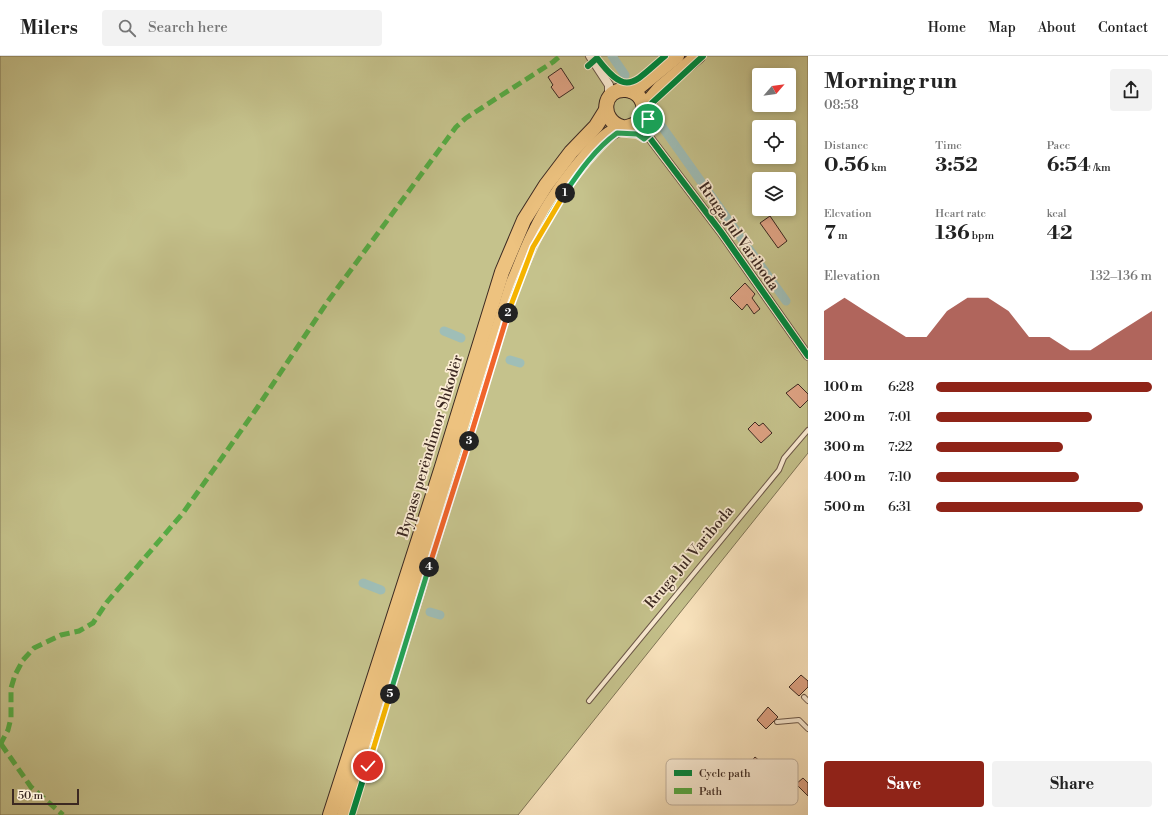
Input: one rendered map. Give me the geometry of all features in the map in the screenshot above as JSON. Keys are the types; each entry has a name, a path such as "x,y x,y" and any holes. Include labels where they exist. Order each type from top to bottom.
{"highway":[{"path":"625,127 611,121 607,104 615,93 639,87 678,56"},
{"name":"Bypass perëndimor Shkodër","path":"344,815 513,283 536,229 559,190 594,147 612,131 638,123 643,112 660,88 698,56"},
{"path":"628,90 641,98 643,112"},
{"name":"Bypass perëndimor Shkodër","path":"330,815 441,470 502,272 524,220 546,185 572,152 596,126 607,104"}],"street":[{"path":"590,56 610,90 607,104"},
{"path":"606,81 619,88 628,90"},
{"name":"Rruga Jul Variboda","path":"643,112 646,133 721,232 808,356"},
{"path":"625,127 639,129 646,133"}],"lane":[{"name":"Rruga Jul Variboda","path":"589,701 779,470 784,458 808,430"},
{"path":"804,697 808,701"},
{"path":"777,722 799,720 808,729"}],"shaded area":[{"path":"0,56 808,56 808,453 518,815 0,815"}],"building":[{"path":"561,68 574,88 559,98 551,87 553,85 548,77"},
{"path":"770,216 787,241 778,248 760,223"},
{"path":"745,283 755,294 752,298 760,309 754,314 747,304 742,310 730,298"},
{"path":"798,384 808,394 808,400 800,408 786,393"},
{"path":"755,422 759,426 763,423 772,433 761,443 748,429"},
{"path":"801,675 808,681 808,687 799,696 789,687"},
{"path":"768,707 778,717 766,729 757,720"},
{"path":"803,778 808,783 808,796 798,786 798,782"}],"waterway":[{"path":"612,56 625,75"},
{"path":"658,121 786,301"},
{"path":"444,331 461,338"},
{"path":"510,360 520,363"},
{"path":"363,583 381,590"},
{"path":"430,612 440,615"}],"marked path":[{"path":"0,745 8,730 11,718 11,688 15,675 23,660 34,648 61,635 79,631 93,623 107,602 183,513 257,408 328,301 456,127 466,118 560,56"},
{"path":"1,744 31,787 63,815"}],"cycle path":[{"path":"588,66 597,58 607,71 616,78 623,82 630,82 637,79 665,56"},
{"path":"352,815 508,312 532,252 551,214 575,178 589,161 617,133 637,135 644,139 652,132 648,119 652,103 703,56"},
{"path":"646,133 721,232 808,356"}],"route":[{"path":"368,766 494,362 508,312 533,247 558,203 579,173 606,142 617,133 623,132 637,134 644,139 652,132 648,119"}]}
